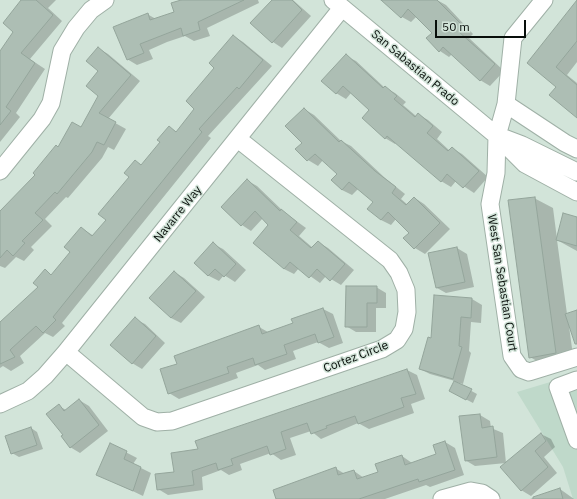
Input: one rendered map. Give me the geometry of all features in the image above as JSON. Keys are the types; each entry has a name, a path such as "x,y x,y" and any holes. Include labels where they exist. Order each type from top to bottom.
{"street":[{"path":"0,171 42,119 51,104 62,51 76,28 92,10 105,0"},
{"name":"West San Sebastian Court","path":"544,0 513,38 506,104 497,136 496,173 490,204 512,356 521,369 529,372 577,357"},
{"name":"San Sabastian Prado","path":"337,4 497,136 525,164 577,192"},
{"name":"Navarre Way","path":"0,404 28,391 45,376 66,352 238,139 337,4"},
{"path":"506,104 565,143 577,149"},
{"name":"San Sabastian Prado","path":"497,136 522,145 577,172"},
{"name":"Cortez Circle","path":"66,352 143,417 157,422 172,421 382,349 397,340 404,329 407,312 406,290 399,273 390,260 238,139"},
{"path":"577,380 558,387 577,440"},
{"path":"442,499 471,491 487,496"}],"shaded area":[{"path":"577,374 577,499 573,499 563,467 517,392"}],"building":[{"path":"21,0 36,0 53,15 21,53 35,63 6,107 11,111 0,125 0,51 13,32 3,23"},
{"path":"181,0 244,0 198,22 200,30 183,36 181,28 140,44 144,53 127,60 113,27 148,13 150,20 174,12 171,3"},
{"path":"272,0 292,0 302,10 272,43 250,23"},
{"path":"381,0 437,0 464,27 459,32 495,64 480,81 443,47 439,52 426,38 432,33 408,9 401,18"},
{"path":"577,0 577,41 556,67 577,85 577,118 549,95 556,87 527,63"},
{"path":"233,35 263,60 239,89 237,87 199,129 202,132 53,317 56,320 43,333 36,326 10,350 15,357 0,364 0,322 38,287 33,283 45,269 51,275 70,252 64,247 81,227 92,236 106,220 98,214 129,177 124,173 135,160 141,165 160,142 157,140 169,126 176,132 194,109 186,101 214,68 209,63"},
{"path":"98,47 131,75 99,113 116,122 104,145 97,142 92,152 57,194 55,192 35,213 43,220 22,241 25,243 13,256 7,250 0,258 0,211 35,175 33,173 56,145 58,147 72,122 81,127 98,96 86,86 98,71 86,61"},
{"path":"346,54 383,88 385,86 397,96 394,99 415,117 418,113 433,126 427,133 448,151 452,147 479,171 463,188 447,174 441,182 387,136 385,139 362,118 369,110 343,86 336,94 321,81"},
{"path":"304,108 339,142 341,140 375,171 396,187 392,193 406,205 414,197 440,223 414,249 403,238 409,233 388,212 381,220 367,209 373,202 349,182 342,190 331,180 337,174 315,154 307,161 295,149 302,143 285,126"},
{"path":"247,179 280,211 281,209 297,222 290,230 311,248 318,241 345,264 330,281 317,269 309,278 290,262 284,269 253,243 268,225 255,211 241,226 221,207"},
{"path":"535,197 556,353 529,358 508,200"},
{"path":"563,213 577,217 577,246 556,240"},
{"path":"213,242 236,264 224,277 215,269 208,276 194,263"},
{"path":"457,247 465,282 436,288 428,253"},
{"path":"174,271 196,291 171,318 149,298"},
{"path":"346,286 377,286 377,303 367,303 367,327 345,327"},
{"path":"434,295 472,298 471,318 461,317 459,346 462,347 453,379 419,369 428,337 431,338"},
{"path":"323,308 334,337 318,343 315,334 284,345 287,354 255,365 253,358 227,367 229,373 168,394 160,369 177,364 174,356 259,325 262,334 293,323 291,319"},
{"path":"577,310 577,344 575,344 565,314"},
{"path":"135,317 156,336 132,364 110,345"},
{"path":"407,369 416,394 401,398 404,407 358,424 355,416 326,426 327,428 311,434 307,423 281,432 286,449 270,455 267,446 231,459 233,465 218,470 216,463 192,471 194,485 157,490 155,474 174,472 171,453 198,449 195,441"},
{"path":"454,381 472,389 466,400 449,391"},
{"path":"79,399 99,425 70,448 61,436 63,435 46,414 59,404 64,411"},
{"path":"480,414 482,428 493,426 497,457 465,461 459,416"},
{"path":"31,427 37,445 11,454 5,436"},
{"path":"541,433 546,441 535,451 548,467 521,491 500,467"},
{"path":"445,441 455,470 419,482 418,479 359,499 276,499 273,490 336,467 338,475 354,470 357,479 378,472 375,464 402,455 405,465 436,454 433,445"},
{"path":"110,443 127,451 124,459 141,467 133,491 96,475"},
{"path":"560,488 563,499 533,499 533,497"}]}
